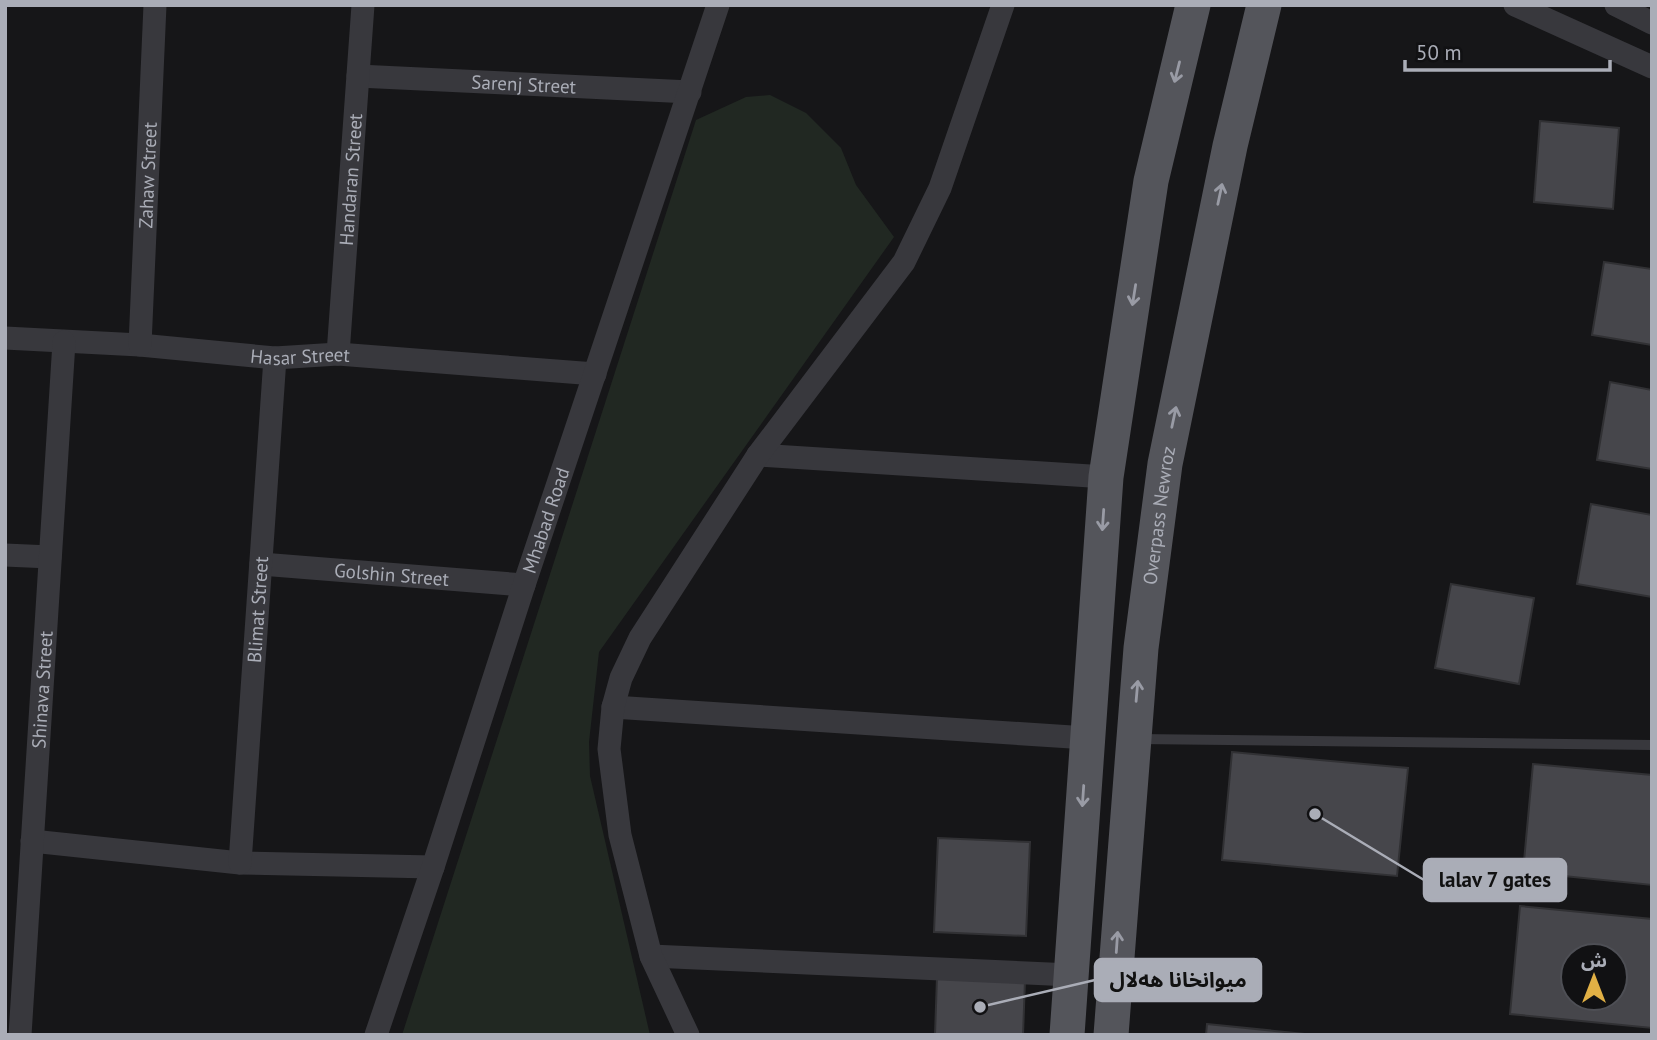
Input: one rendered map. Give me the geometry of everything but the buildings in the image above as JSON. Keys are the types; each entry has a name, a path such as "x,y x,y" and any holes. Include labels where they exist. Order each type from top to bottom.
{"main road":[{"path":"1067,1035 1106,477 1151,181 1194,5"},
{"name":"Overpass Newroz","path":"1111,1035 1140,648 1165,464 1230,146 1264,5"}],"street":[{"name":"Zahaw Street","path":"140,345 155,5"},
{"name":"Handaran Street","path":"338,354 363,5"},
{"name":"Mhabad Road","path":"376,1035 718,5"},
{"path":"688,1035 651,956 620,835 609,749 613,707 621,678 640,638 758,454 904,262 940,187 1003,5"},
{"path":"1515,5 1652,67"},
{"path":"1616,5 1652,23"},
{"name":"Sarenj Street","path":"358,76 690,92"},
{"name":"Hasar Street","path":"5,338 140,345 275,358 338,354 595,374"},
{"name":"Shinava Street","path":"20,1035 64,342"},
{"name":"Blimat Street","path":"240,863 275,358"},
{"path":"758,454 1106,477"},
{"path":"5,555 50,557"},
{"name":"Golshin Street","path":"261,564 524,585"},
{"path":"613,707 1087,738"},
{"path":"32,841 240,863 433,867"},
{"path":"651,956 1071,975"}],"lane":[{"path":"1132,739 1652,745"}],"shaded area":[{"path":"770,95 806,113 841,148 856,185 894,237 599,652 589,742 590,776 650,1035 402,1035 696,120 746,97"}],"place":[{"name":"lalav 7 gates","path":"1315,814"},
{"name":"میوانخانا هەلال","path":"980,1007"}]}
